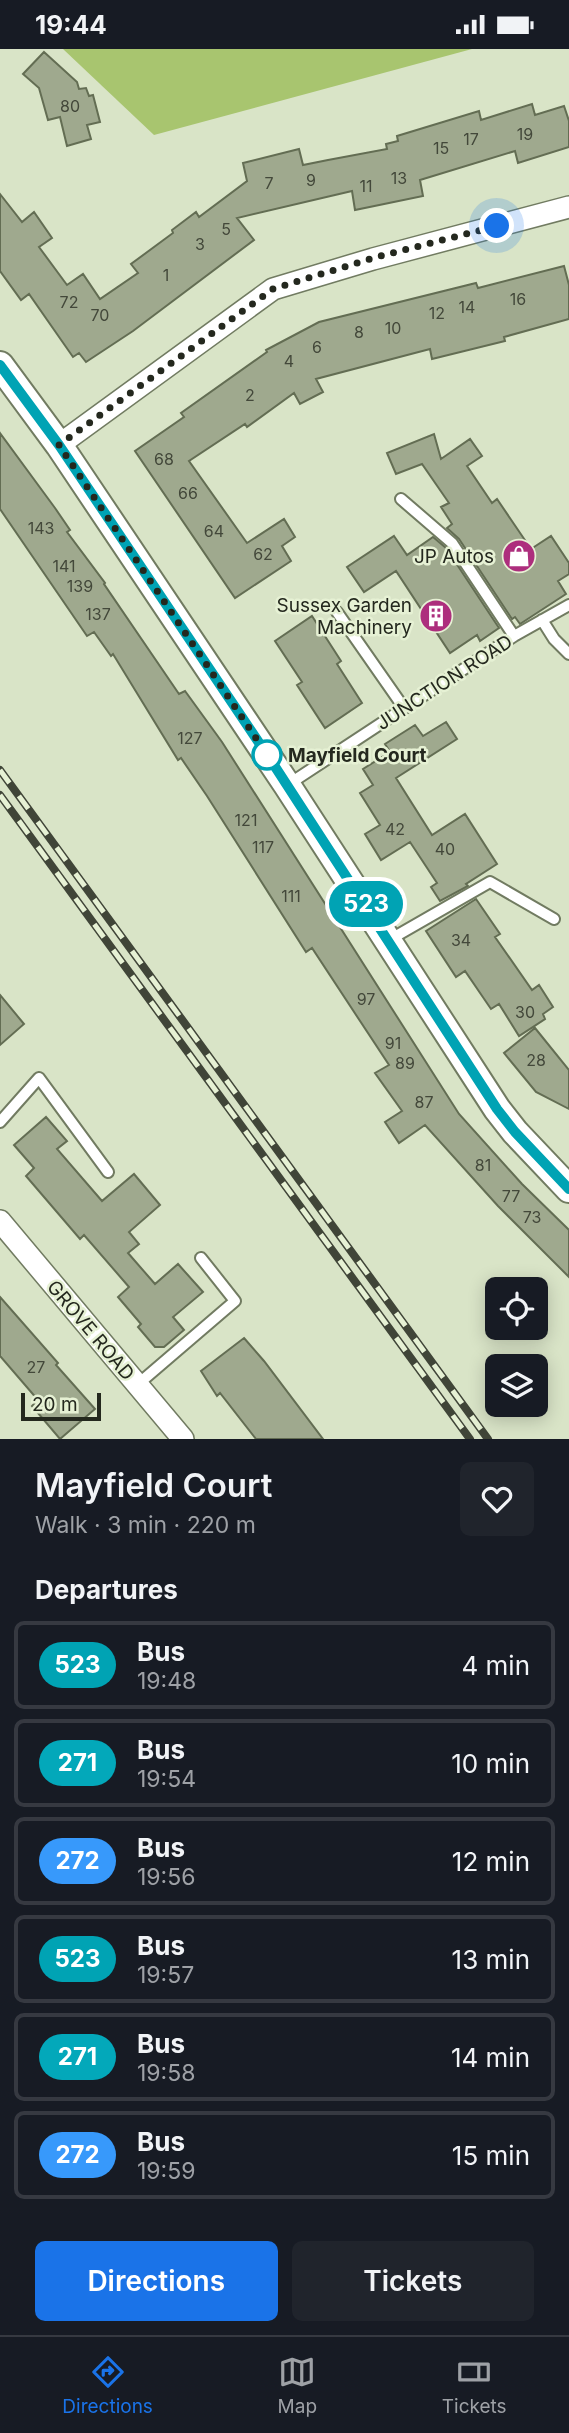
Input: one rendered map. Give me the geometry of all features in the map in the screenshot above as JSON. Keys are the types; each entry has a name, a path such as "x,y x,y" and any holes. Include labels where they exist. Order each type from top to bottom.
{"street":[{"path":"59,445 273,289 373,258 569,207"},
{"path":"0,365 59,445 287,786 497,1109 569,1189"},
{"name":"GROVE ROAD","path":"0,1221 183,1439"}],"lane":[{"path":"401,499 452,543 514,636"},
{"name":"JUNCTION ROAD","path":"287,786 514,636 569,605"},
{"path":"337,613 404,708"},
{"path":"542,620 554,639 569,654"},
{"path":"389,940 490,882 554,919"},
{"path":"0,1122 39,1079 108,1172"},
{"path":"136,1385 235,1301 201,1258"}],"green space":[{"path":"63,49 472,49 154,135"}],"building":[{"path":"44,52 77,82 79,89 86,88 89,96 93,95 100,122 87,125 91,139 67,146 60,117 48,120 39,88 23,74"},
{"path":"532,104 535,115 564,106 569,121 569,147 518,163 515,151 420,180 423,196 355,210 352,191 237,218 254,240 133,331 86,362 79,353 73,357 29,294 21,300 0,271 0,194 22,222 34,212 52,238 39,247 67,285 83,274 100,299 138,273 131,264 173,233 172,230 196,212 199,217 247,181 243,163 299,149 303,165 387,149 386,144 398,141 397,136 479,111 481,120"},
{"path":"564,266 569,285 569,319 504,337 505,341 432,359 430,349 316,379 323,392 300,404 294,393 247,427 245,424 189,461 247,543 284,519 295,537 282,546 291,561 235,598 135,451 184,417 181,413 267,352 266,350 319,322 476,283 478,288"},
{"path":"0,433 55,508 70,530 67,532 105,583 179,694 185,691 222,742 459,1114 522,1184 569,1230 569,1277 498,1206 425,1125 399,1143 385,1122 402,1111 375,1073 389,1065 312,948 306,952 207,796 181,758 178,760 113,654 111,656 94,632 87,636 0,509"},
{"name":"JP Autos","path":"434,434 441,459 470,439 482,456 467,466 492,503 497,499 531,549 551,536 569,563 569,574 558,581 566,594 520,624 515,617 512,619 459,539 447,528 452,524 441,507 449,503 422,464 396,474 387,453"},
{"path":"394,536 407,555 433,537 446,548 499,628 480,641 477,635 450,653 396,571 364,592 347,567"},
{"name":"Mayfield Court","path":"312,616 341,661 337,664 362,703 325,728 297,685 302,682 275,641"},
{"path":"446,722 457,739 396,778 432,835 465,814 497,864 466,884 468,886 440,901 431,887 437,883 410,842 381,860 365,834 380,825 360,793 373,785 363,769 390,752 385,744 415,725 423,736"},
{"path":"476,899 500,934 495,937 532,990 539,985 553,1007 543,1014 545,1019 519,1036 499,1004 491,1009 465,971 456,977 426,931"},
{"path":"0,995 24,1024 0,1045"},
{"path":"535,1028 569,1070 569,1109 536,1092 504,1053"},
{"path":"46,1117 67,1141 57,1149 102,1201 134,1174 160,1205 129,1232 139,1244 128,1253 155,1284 178,1264 203,1292 173,1317 184,1330 164,1347 155,1347 138,1327 141,1324 118,1297 129,1287 84,1235 80,1239 26,1176 34,1168 14,1145"},
{"path":"0,1297 95,1409 60,1439 32,1406 38,1400 0,1356"},
{"path":"244,1338 323,1439 256,1439 220,1393 217,1396 201,1371"}],"railway":[{"path":"0,770 488,1439"},
{"path":"0,795 470,1439"}],"bus line":[{"name":"523","path":"0,365 59,445 272,762 497,1109 569,1189"}],"place":[{"name":"JP Autos","path":"519,556"},
{"name":"Sussex Garden Machinery","path":"436,616"},
{"name":"Mayfield Court","path":"267,755"}],"route":[{"path":"267,755 272,762 59,445 273,289 373,258 497,226"}]}
